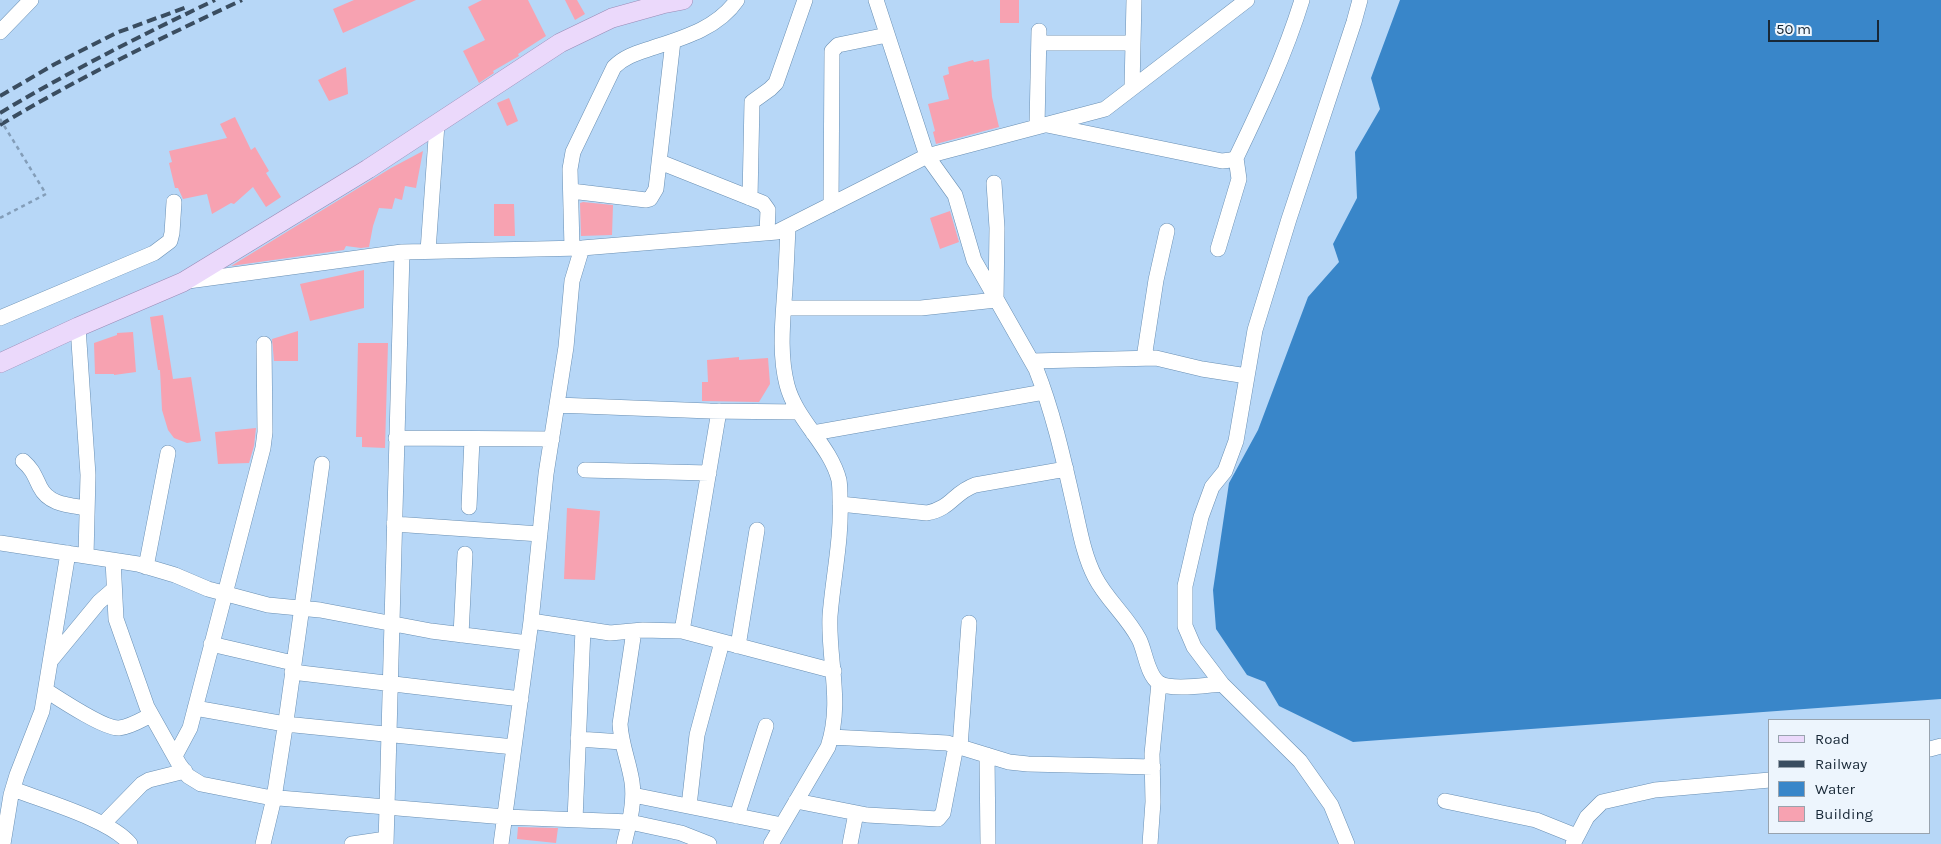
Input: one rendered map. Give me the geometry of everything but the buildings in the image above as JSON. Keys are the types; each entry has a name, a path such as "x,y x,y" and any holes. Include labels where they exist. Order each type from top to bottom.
{"main road":[{"path":"0,363 78,326 183,282 368,169 560,44 612,18 683,0"}],"street":[{"path":"0,32 31,0"},
{"path":"501,844 531,621 552,439 566,347 577,248 570,169 573,152 614,67 625,57 691,35 708,26 730,10 737,0"},
{"path":"750,198 752,102 776,83 805,0"},
{"path":"876,0 927,156 954,195 974,260 1036,369 1066,469 1083,543 1095,578 1140,640 1154,678 1159,683 1169,687 1222,684"},
{"path":"1132,88 1134,0"},
{"path":"183,282 402,252 577,248 777,232 927,156 1105,108 1132,88 1229,7 1247,0"},
{"path":"1218,249 1239,179 1236,158 1292,35 1302,0"},
{"path":"1347,844 1331,805 1300,761 1222,684 1194,647 1185,626 1185,586 1203,510 1212,487 1225,471 1236,441 1255,330 1360,0"},
{"path":"831,205 832,51 838,46 887,35"},
{"path":"1040,125 1039,37 1133,43"},
{"path":"571,191 650,199 656,189 660,162 673,41"},
{"path":"428,251 437,124"},
{"path":"1040,125 1222,161 1236,158"},
{"path":"660,162 766,206 768,210 768,233"},
{"path":"994,183 997,228 996,300"},
{"path":"0,318 154,253 170,241 174,202"},
{"path":"771,844 828,747 836,703 830,618 841,521 839,482 835,469 794,404 787,385 782,359 788,226"},
{"path":"1144,358 1156,280 1167,231"},
{"path":"352,844 386,842 402,252"},
{"path":"784,308 920,308 996,300"},
{"path":"78,326 88,475 86,556"},
{"path":"175,756 190,728 263,448 265,432 264,344"},
{"path":"1032,362 1144,358 1174,361 1202,369 1247,376"},
{"path":"813,433 1044,392"},
{"path":"557,405 799,412"},
{"path":"682,631 719,411"},
{"path":"396,438 552,439"},
{"path":"469,507 472,439"},
{"path":"146,567 168,453"},
{"path":"23,461 32,469 45,496 58,503 87,508"},
{"path":"263,844 274,798 322,464"},
{"path":"840,504 927,512 937,511 946,506 960,493 975,485 1066,469"},
{"path":"585,470 708,473"},
{"path":"394,524 540,534"},
{"path":"738,646 757,530"},
{"path":"0,543 113,560 146,567 175,575 208,589 268,605 302,608 461,635 528,643"},
{"path":"4,844 13,789 23,759 37,728 46,691 68,553"},
{"path":"461,635 464,554"},
{"path":"113,560 116,619 151,715 188,776 201,784 274,798 505,817 630,822 681,834 709,844"},
{"path":"51,660 99,602 114,589"},
{"path":"531,621 610,633 634,630 682,631 834,671"},
{"path":"796,801 856,812 938,819 942,817 958,746 969,623"},
{"path":"575,820 583,629"},
{"path":"624,844 630,822 633,795 632,781 622,742 620,724 634,630"},
{"path":"689,806 697,735 722,642"},
{"path":"212,644 293,667 390,684 521,699"},
{"path":"1150,844 1153,802 1154,718 1159,683"},
{"path":"46,691 114,728 127,727 151,715"},
{"path":"195,708 285,724 388,736 514,747"},
{"path":"737,816 766,726"},
{"path":"831,737 930,742 958,746 1009,762 1028,764 1153,768"},
{"path":"578,739 622,742"},
{"path":"987,755 988,844"},
{"path":"103,824 142,784 149,780 185,771"},
{"path":"1445,801 1536,820 1574,840 1587,817 1602,802 1655,790 1768,780"},
{"path":"13,789 103,824 124,836 130,844"},
{"path":"633,795 782,825"},
{"path":"850,844 856,812"}],"path":[{"path":"0,120 46,194 0,218"}],"water":[{"path":"1400,0 1941,0 1941,699 1353,742 1279,706 1265,682 1247,675 1216,629 1213,590 1229,483 1258,430 1308,297 1339,262 1333,244 1357,198 1355,152 1380,109 1371,78"}],"railway":[{"path":"0,113 106,54 215,0"},
{"path":"0,125 89,75 242,0"},
{"path":"0,96 55,64 116,33 187,7"}]}
